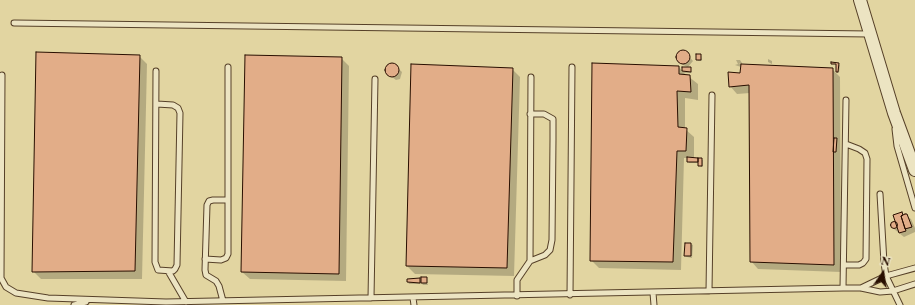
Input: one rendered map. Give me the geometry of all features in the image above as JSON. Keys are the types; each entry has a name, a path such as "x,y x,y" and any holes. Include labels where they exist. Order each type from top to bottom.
{"street":[{"path":"860,0 894,112 915,170"}],"lane":[{"path":"14,23 870,34"},
{"path":"205,259 221,260 226,258 228,254 228,67"},
{"path":"570,295 572,67"},
{"path":"156,70 155,262 158,270 168,271 175,270 177,265 180,113 178,108 173,105 157,104"},
{"path":"2,75 1,278 6,287 16,292 48,298 166,304 223,301 570,295 843,288 861,288 880,292 893,291 915,284"},
{"path":"517,296 517,280 530,261 531,77"},
{"path":"371,298 375,79"},
{"path":"709,291 712,95"},
{"path":"843,288 846,100"},
{"path":"894,112 897,146 915,208"},
{"path":"530,114 544,114 553,119 552,240 550,250 546,255 530,261"},
{"path":"844,265 859,265 866,259 867,159 865,153 846,144"},
{"path":"880,194 882,249 886,276 900,305"},
{"path":"223,301 216,281 206,275 205,259 207,205 209,201 228,200"},
{"path":"861,288 886,276 915,268"},
{"path":"168,271 186,302"},
{"path":"653,293 654,305"},
{"path":"413,298 414,305"},
{"path":"74,305 93,300"}],"building":[{"path":"683,50 688,52 690,57 688,62 683,64 678,62 676,57 678,52"},
{"path":"36,52 140,55 135,271 32,272"},
{"path":"696,54 701,54 701,60 696,60"},
{"path":"245,55 342,57 339,274 241,272"},
{"path":"831,62 839,63 838,72 836,72 836,64 831,64"},
{"path":"392,63 397,65 399,70 397,75 392,77 387,75 385,70 387,65"},
{"path":"592,63 679,66 679,74 690,75 691,92 677,91 678,127 687,128 686,151 677,151 673,262 590,261"},
{"path":"411,64 513,68 507,268 406,266"},
{"path":"741,64 833,68 834,265 750,262 749,85 729,87 728,72 740,73"},
{"path":"682,67 691,67 691,72 682,71"},
{"path":"834,138 837,138 836,152 833,152"},
{"path":"687,157 698,158 698,162 687,162"},
{"path":"698,158 702,158 702,166 698,166"},
{"path":"902,212 903,215 901,216 906,231 899,233 893,215"},
{"path":"907,214 912,227 905,229 901,216"},
{"path":"894,221 897,222 897,228 894,229 891,228 890,225 891,222"},
{"path":"685,243 691,243 691,256 684,256"},
{"path":"421,277 427,277 427,283 421,283"},
{"path":"420,278 420,283 407,282 407,279"}]}
